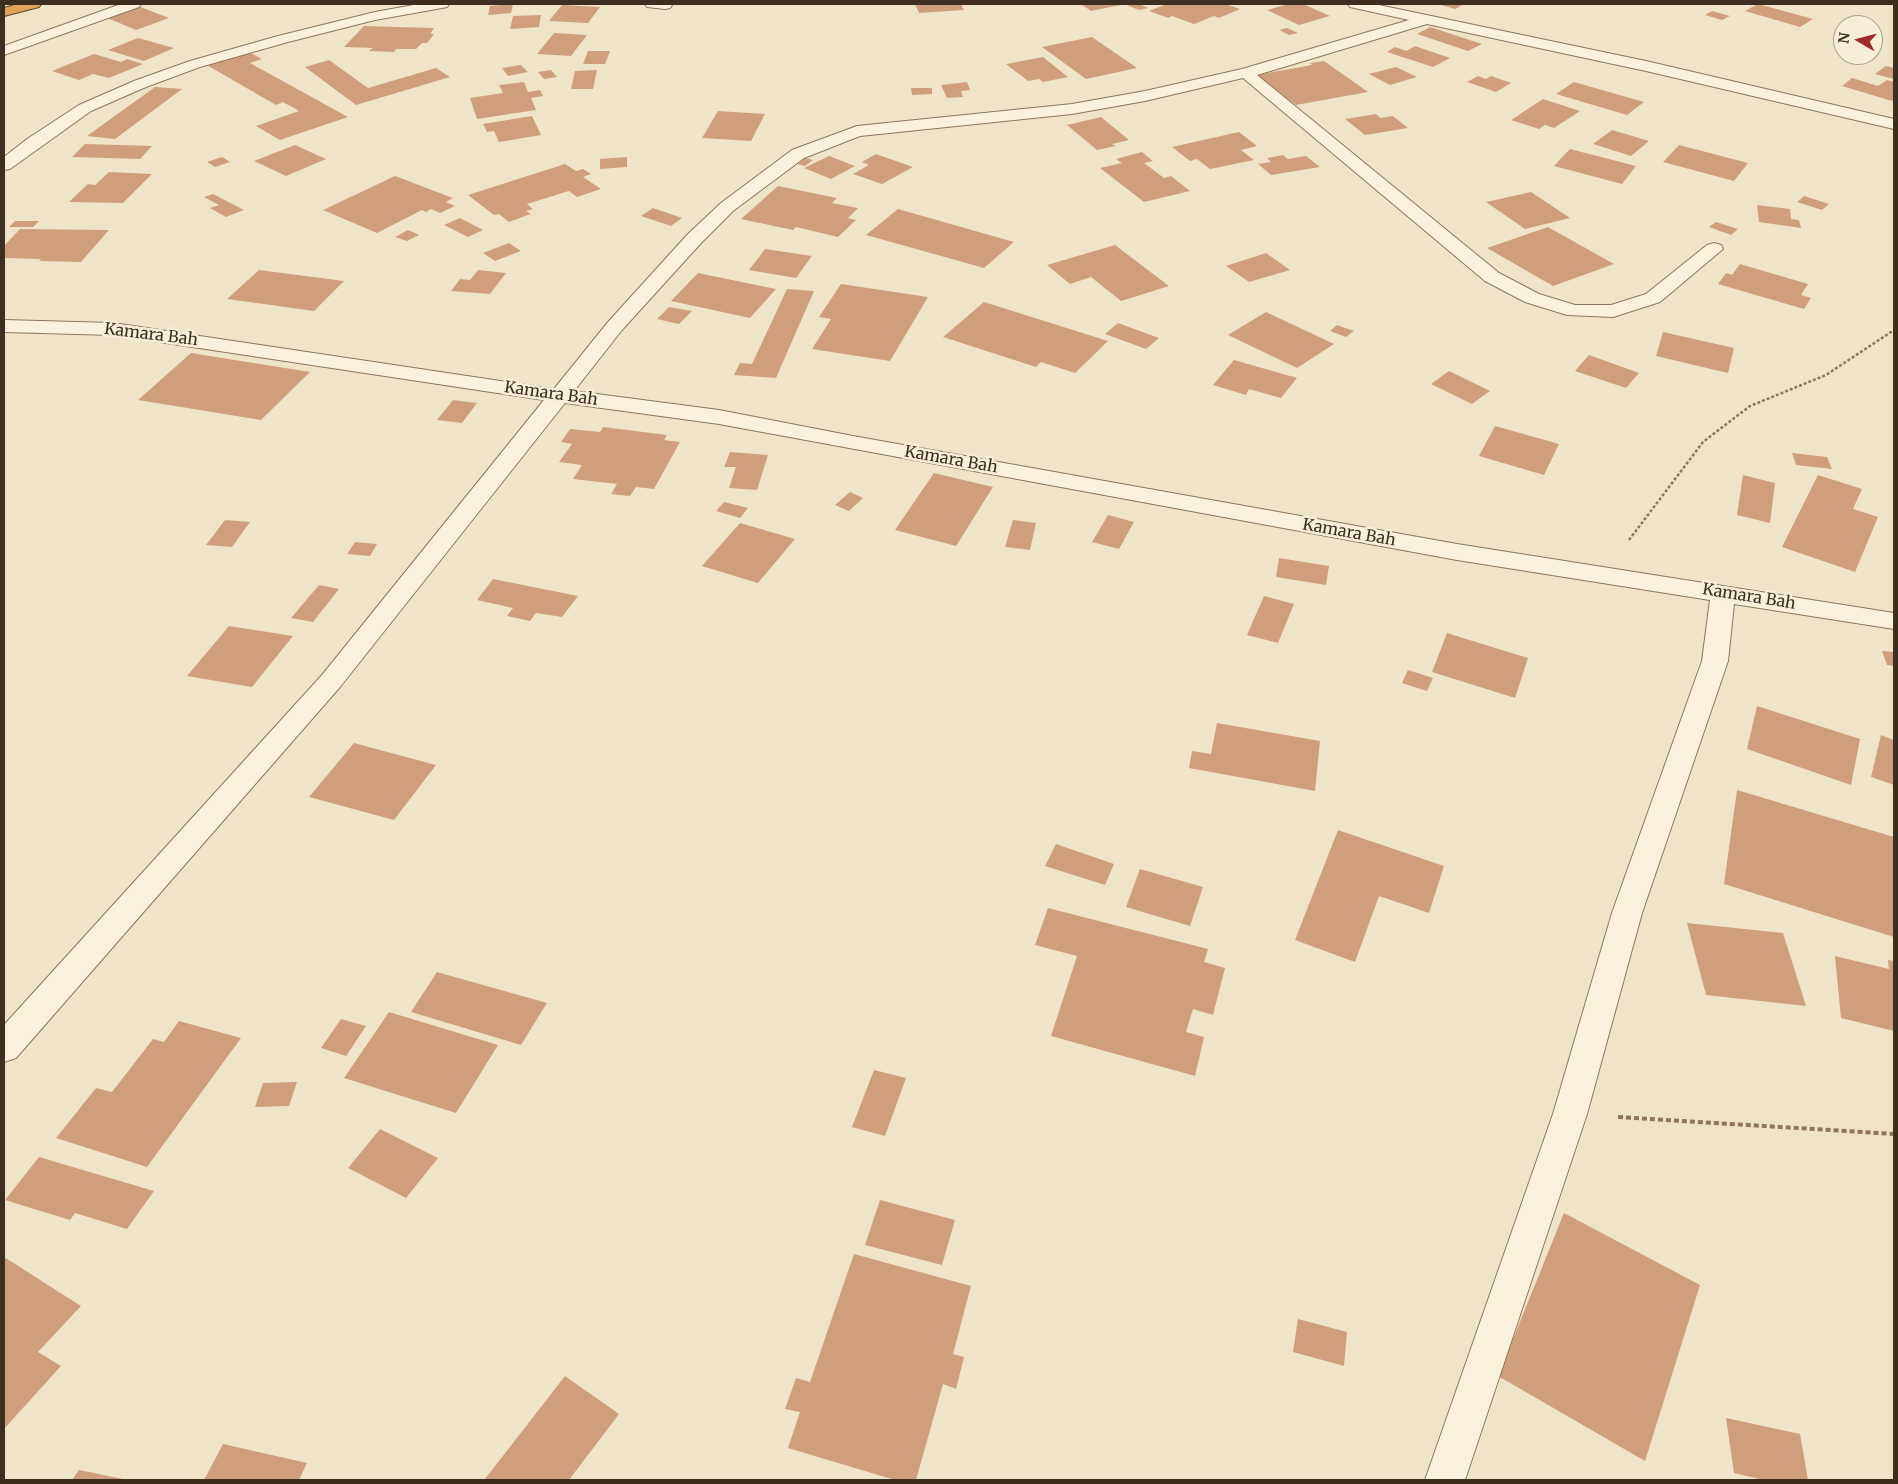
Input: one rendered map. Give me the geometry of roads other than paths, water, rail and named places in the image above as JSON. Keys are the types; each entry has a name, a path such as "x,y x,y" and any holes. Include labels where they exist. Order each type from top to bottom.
{"highway":[{"path":"4,12 34,4"}],"street":[{"path":"4,51 134,4"},
{"path":"4,165 85,108 195,64 375,16 442,4"},
{"path":"1355,4 1646,66 1894,124"},
{"path":"4,1048 331,681 615,326 727,207 798,154 857,131 1072,109 1145,96 1246,73 1428,19"},
{"path":"1246,73 1492,277 1532,298 1574,311 1612,312 1653,298 1714,250"},
{"name":"Kamara Bah","path":"4,326 113,329 560,396 719,417 1456,552 1723,592 1894,621"},
{"path":"1445,1480 1570,1114 1627,913 1715,661 1723,592"}]}
